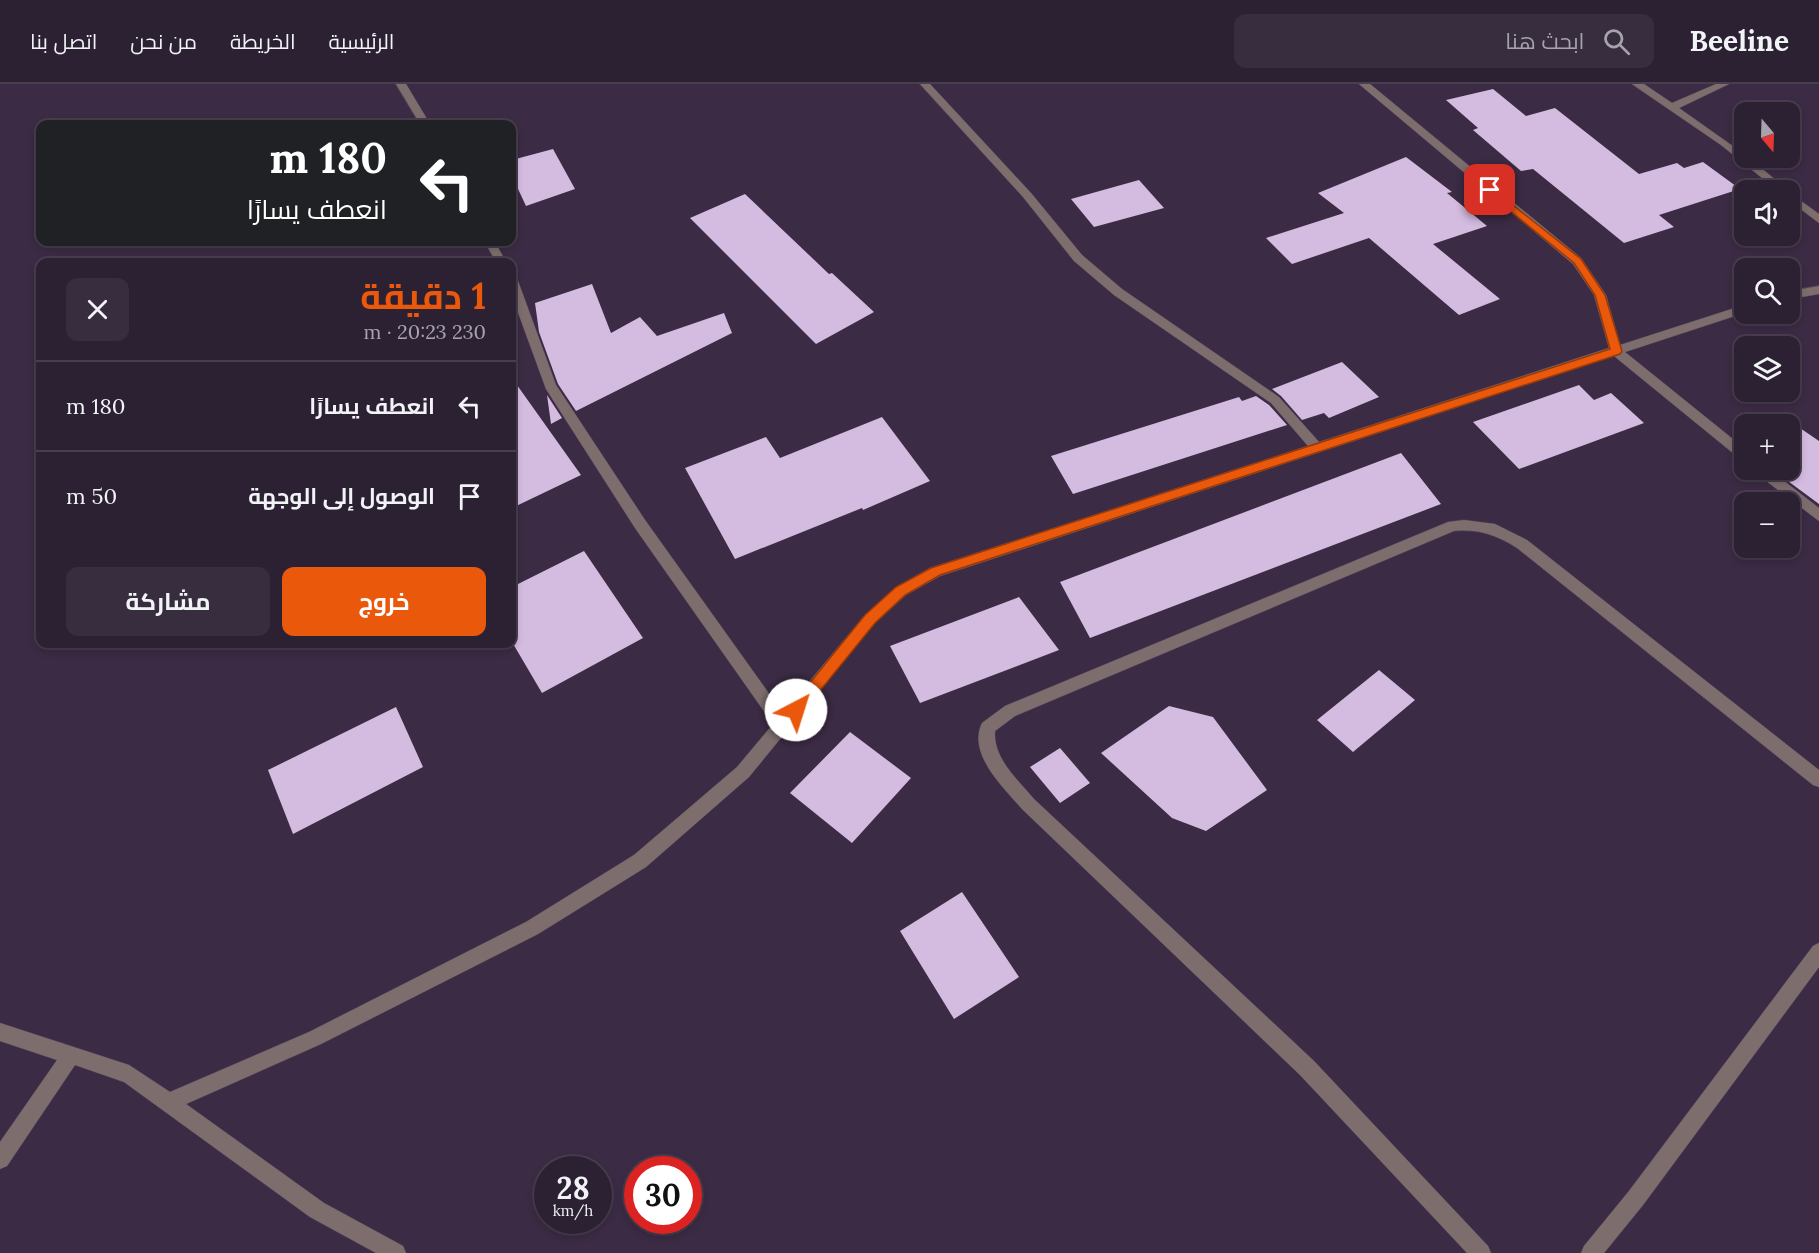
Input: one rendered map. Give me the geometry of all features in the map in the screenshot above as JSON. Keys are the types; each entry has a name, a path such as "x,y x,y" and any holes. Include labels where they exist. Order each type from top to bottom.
{"street":[{"path":"401,84 423,120"},
{"path":"925,84 1027,195 1078,258 1119,292 1275,400 1317,448"},
{"path":"1364,84 1577,261 1600,295 1616,351 1734,447"},
{"path":"1636,84 1725,143 1771,180"},
{"path":"1672,107 1724,84"},
{"path":"1800,204 1819,220"},
{"path":"1800,293 1819,290"},
{"path":"516,292 550,386 640,524 783,726"},
{"path":"168,1102 315,1038 532,928 640,861 743,772 870,619 901,591 936,572 1734,312"},
{"path":"1774,480 1819,516"},
{"path":"1481,1253 1307,1068 1028,804 1002,773 986,746 987,728 1021,706 1453,526 1469,524 1492,526 1522,544 1819,780"},
{"path":"1591,1253 1636,1198 1819,952"},
{"path":"0,1032 129,1074 318,1210 396,1253"},
{"path":"0,1159 70,1056"}],"building":[{"path":"1493,89 1526,116 1555,108 1639,174 1677,163 1684,168 1703,162 1734,185 1734,191 1659,215 1674,227 1624,243 1533,169 1521,171 1473,130 1478,128 1446,100"},
{"path":"553,149 575,189 526,206 516,185 516,159"},
{"path":"1406,157 1452,192 1447,193 1487,226 1433,244 1500,299 1459,315 1369,238 1292,264 1266,238 1344,213 1318,193"},
{"path":"1139,180 1164,208 1094,227 1071,199"},
{"path":"745,194 829,274 832,273 874,312 816,344 690,218"},
{"path":"592,284 611,333 640,317 657,336 724,313 732,333 576,411 558,384 539,332 535,303"},
{"path":"1342,362 1379,397 1329,418 1324,413 1302,420 1272,389"},
{"path":"516,384 581,475 516,506"},
{"path":"1579,385 1594,400 1611,393 1644,423 1519,469 1473,422"},
{"path":"547,395 562,418 551,424"},
{"path":"1256,396 1269,405 1287,425 1073,494 1051,456 1239,397 1242,401"},
{"path":"882,417 930,481 863,510 862,508 735,559 685,468 766,437 780,458"},
{"path":"1800,428 1819,441 1819,504 1787,480 1800,480"},
{"path":"1401,453 1441,504 1090,638 1060,582"},
{"path":"584,551 643,638 542,693 516,648 516,585"},
{"path":"1019,597 1059,650 920,703 890,646"},
{"path":"1379,670 1415,700 1353,752 1317,720"},
{"path":"1169,706 1213,717 1267,790 1206,831 1172,818 1101,753"},
{"path":"396,707 423,767 293,834 268,770"},
{"path":"850,732 911,778 852,843 790,793"},
{"path":"1060,748 1090,783 1060,803 1030,767"},
{"path":"962,892 1019,977 954,1019 900,931"}],"route":[{"path":"796,710 870,619 901,591 936,572 1616,351 1600,295 1577,261 1490,190"}]}
